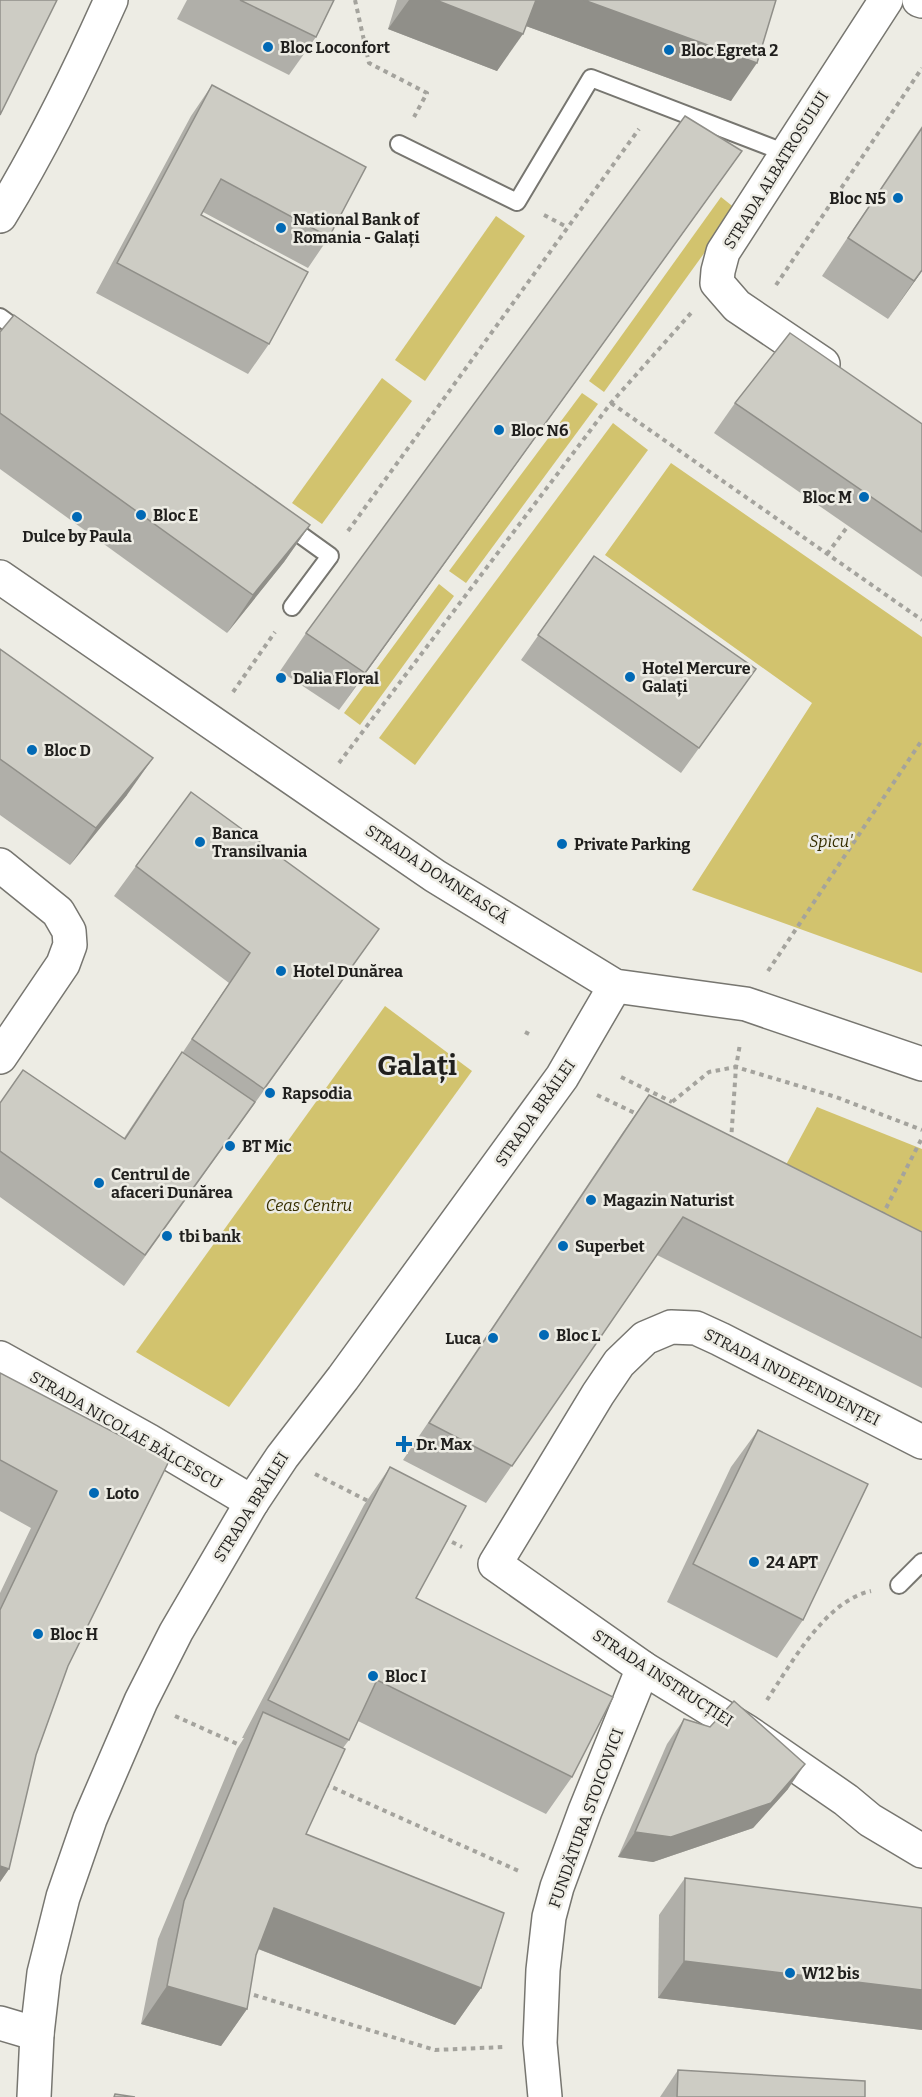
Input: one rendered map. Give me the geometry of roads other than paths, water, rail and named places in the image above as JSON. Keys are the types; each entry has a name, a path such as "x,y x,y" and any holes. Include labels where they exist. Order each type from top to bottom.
{"main road":[{"path":"0,216 28,170 80,70 111,0"},
{"name":"STRADA ALBATROSULUI","path":"850,382 737,306 717,283 718,271 723,252 886,0"},
{"name":"STRADA DOMNEASCĂ","path":"0,577 435,876 615,986 746,1004 922,1064"},
{"path":"0,865 58,912 69,931 70,945 57,974 0,1057"},
{"name":"STRADA BRĂILEI","path":"34,2097 37,2034 44,1973 63,1897 90,1819 141,1701 176,1632 252,1502 282,1457 343,1378 562,1077 615,986"},
{"name":"STRADA INDEPENDENȚEI","path":"495,1564 619,1363 645,1338 671,1327 696,1328 922,1442"},
{"name":"STRADA NICOLAE BĂLCESCU","path":"0,1358 149,1441 252,1502"},
{"name":"STRADA INSTRUCȚIEI","path":"495,1564 643,1668 746,1731 846,1800 870,1820 922,1851"},
{"name":"FUNDĂTURA STOICOVICI","path":"545,2097 540,2043 549,1917 557,1887 585,1811 643,1668"},
{"path":"0,2024 37,2034"}],"lane":[{"path":"399,144 517,202 591,78 786,153"},
{"path":"0,317 39,345"},
{"path":"272,514 330,556 292,607"},
{"path":"899,1585 922,1562"}],"place":[{"name":"Bloc Loconfort","path":"268,47"},
{"name":"Bloc Egreta 2","path":"669,50"},
{"name":"Bloc N5","path":"898,198"},
{"name":"National Bank of Romania - Galați","path":"281,228"},
{"name":"Bloc N6","path":"499,430"},
{"name":"Bloc M","path":"864,497"},
{"name":"Bloc E","path":"141,515"},
{"name":"Dulce by Paula","path":"77,517"},
{"name":"Hotel Mercure Galați","path":"630,677"},
{"name":"Dalia Floral","path":"281,678"},
{"name":"Bloc D","path":"32,750"},
{"name":"Banca Transilvania","path":"200,842"},
{"name":"Private Parking","path":"562,844"},
{"name":"Hotel Dunărea","path":"281,971"},
{"name":"Rapsodia","path":"270,1093"},
{"name":"BT Mic","path":"230,1146"},
{"name":"Centrul de afaceri Dunărea","path":"99,1183"},
{"name":"Magazin Naturist","path":"591,1200"},
{"name":"tbi bank","path":"167,1236"},
{"name":"Superbet","path":"563,1246"},
{"name":"Bloc L","path":"544,1335"},
{"name":"Luca","path":"493,1338"},
{"name":"Dr. Max","path":"404,1444"},
{"name":"Loto","path":"94,1493"},
{"name":"24 APT","path":"754,1562"},
{"name":"Bloc H","path":"38,1634"},
{"name":"Bloc I","path":"373,1676"},
{"name":"W12 bis","path":"790,1973"}],"district":[{"name":"Galați","path":"417,1065"}],"park label":[{"name":"Spicu'","path":"831,841"},
{"name":"Ceas Centru","path":"309,1205"}]}
